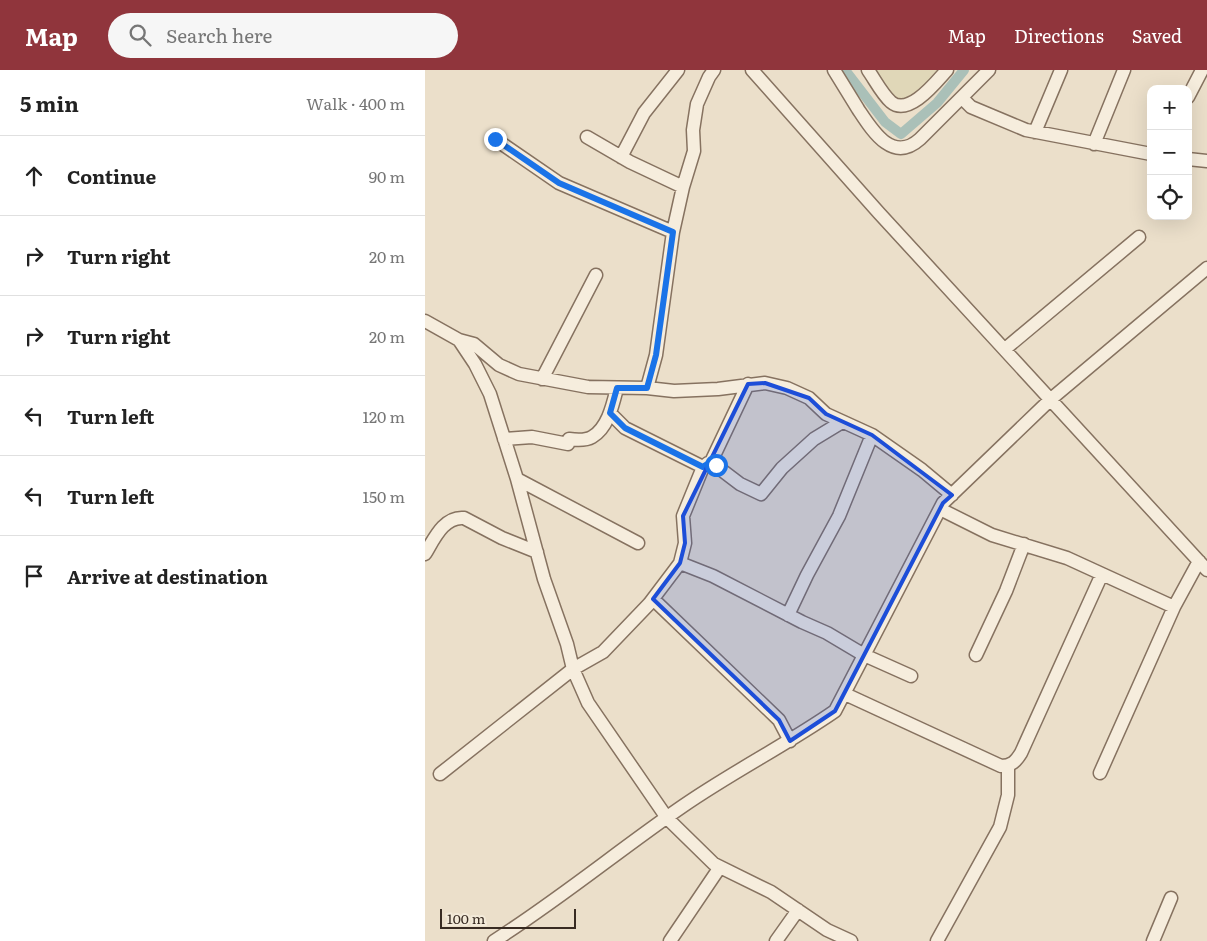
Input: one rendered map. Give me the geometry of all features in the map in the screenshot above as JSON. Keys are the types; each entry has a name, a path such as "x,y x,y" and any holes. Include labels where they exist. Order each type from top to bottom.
{"street":[{"path":"621,157 644,113 678,70"},
{"path":"647,388 656,355 673,232 693,151 693,130 697,104 714,70"},
{"path":"752,70 879,213 1203,565 1174,606 1100,773"},
{"path":"834,70 879,138 887,144 903,148 915,143 966,103 989,70"},
{"path":"868,70 890,101 900,106 908,106 915,101 947,70"},
{"path":"1035,132 1061,70"},
{"path":"1095,144 1124,70"},
{"path":"1192,89 1202,70"},
{"path":"966,103 1026,130 1147,153"},
{"path":"587,137 621,157 683,187"},
{"path":"495,139 559,183 673,232"},
{"path":"1192,159 1207,161"},
{"path":"1005,349 1139,237"},
{"path":"494,941 684,805 790,741 835,711 943,503 1051,399 1207,268"},
{"path":"542,379 596,275"},
{"path":"425,321 459,340 475,344 499,365 519,374 542,379 588,387 683,390 718,389 765,383 787,388 809,398 826,414 872,435 922,470 952,495"},
{"path":"459,340 475,364 490,394 517,479 544,579 567,644 573,669 588,703 667,818 714,864 771,892 827,930 851,941"},
{"path":"441,774 573,669 603,652 653,598 680,564 685,543 683,516 747,384"},
{"path":"504,439 532,437 568,442 592,437 610,413 617,388"},
{"path":"610,413 625,428 707,465 761,494 783,468 814,439 842,422"},
{"path":"788,615 839,516 872,435"},
{"path":"517,479 638,543"},
{"path":"940,509 992,535 1067,558 1174,606"},
{"path":"425,554 443,526 450,520 458,518 464,518 503,538 537,552"},
{"path":"976,654 1007,591 1025,544"},
{"path":"680,564 713,576 827,633 864,656 911,676"},
{"path":"845,694 1001,766 1008,766 1015,762 1021,753 1102,574"},
{"path":"653,598 689,635 779,720 790,741"},
{"path":"937,941 1000,827 1008,795 1008,766"},
{"path":"670,941 720,867"},
{"path":"1153,941 1171,898"},
{"path":"776,941 798,910"}],"highlighted area":[{"path":"765,383 809,398 826,414 872,435 952,495 943,503 835,711 790,741 779,720 653,599 680,563 685,543 683,516 748,384"}],"shaded area":[{"path":"870,70 944,70 911,111 892,103"}],"waterway":[{"path":"845,70 885,122 901,134 937,103 964,70"}],"route":[{"path":"495,139 559,183 673,232 656,355 647,388 617,388 610,413 625,428 703,467 711,462 716,465"}]}
